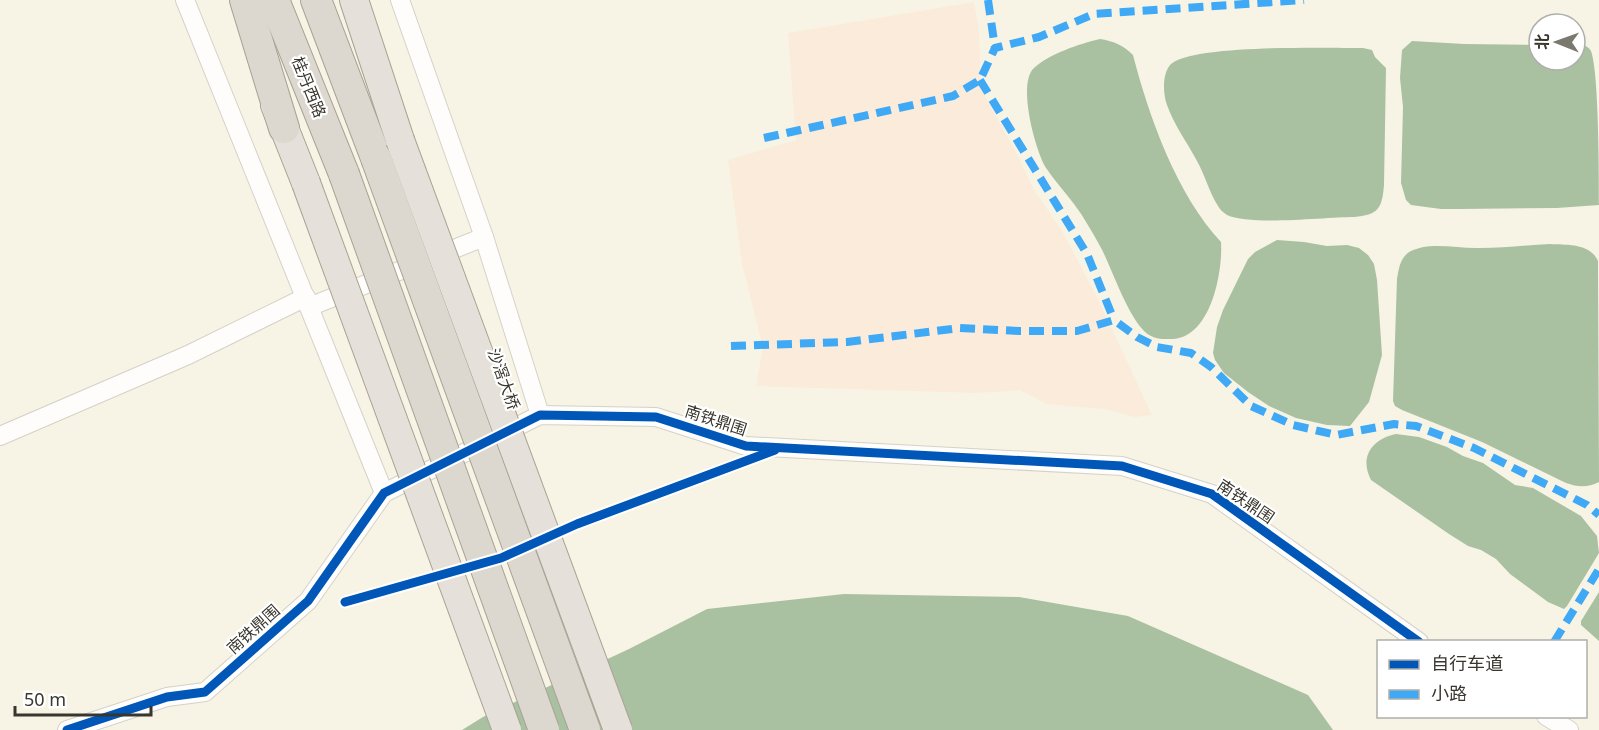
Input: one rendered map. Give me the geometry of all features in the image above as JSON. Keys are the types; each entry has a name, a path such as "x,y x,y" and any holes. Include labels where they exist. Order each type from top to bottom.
{"highway":[{"path":"245,0 284,128"},
{"name":"桂丹西路","path":"274,0 344,174 544,730"},
{"path":"316,0 585,730"}],"main road":[{"path":"232,0 306,183 507,730"},
{"name":"沙滘大桥","path":"354,0 400,140 618,730"}],"street":[{"path":"185,0 384,493"},
{"path":"400,0 484,237 540,415"},
{"path":"0,436 307,302 484,237"},
{"name":"南铁鼎围","path":"67,730 167,697 205,692 308,601 384,493 540,415 656,417 746,446 1122,466 1212,494 1416,640"},
{"path":"1548,718 1569,730"}],"shaded area":[{"path":"974,2 979,30 981,89 1033,188 1063,233 1094,291 1152,415 1135,417 1105,409 1047,404 1020,390 978,393 756,386 763,348 742,263 728,160 796,140 788,33"},
{"path":"1100,39 1118,44 1133,55 1147,104 1166,154 1191,202 1221,242 1220,270 1212,301 1197,327 1186,335 1173,339 1159,339 1151,336 1136,321 1088,225 1046,168 1033,132 1027,101 1027,87 1029,76 1034,68 1056,54"},
{"path":"1412,41 1527,45 1527,72 1587,72 1588,47 1594,63 1596,80 1599,205 1557,208 1441,209 1411,205 1406,200 1401,183 1402,50"},
{"path":"1363,48 1372,50 1375,57 1386,68 1384,185 1382,200 1377,209 1369,215 1354,217 1289,220 1253,220 1238,218 1223,212 1215,201 1200,166 1167,105 1164,85 1170,65 1183,58 1231,50"},
{"path":"1277,240 1327,246 1347,245 1359,248 1374,264 1382,355 1369,402 1350,426 1327,425 1296,418 1269,406 1224,373 1215,360 1213,353 1217,327 1248,259 1255,252"},
{"path":"1550,244 1584,248 1590,251 1598,261 1599,482 1586,486 1566,483 1482,442 1402,410 1395,406 1393,401 1397,279 1401,263 1407,253 1427,246 1489,248"},
{"path":"1396,434 1419,437 1447,447 1483,463 1515,485 1533,488 1581,516 1597,536 1599,553 1564,609 1548,602 1510,574 1496,559 1449,534 1371,480 1366,464 1370,450 1380,440"},
{"path":"1599,592 1599,641 1581,625 1581,621"},
{"path":"844,594 1019,597 1128,616 1308,695 1333,730 462,730 483,717 629,649 707,609"}],"marked path":[{"path":"988,0 995,48"},
{"path":"764,138 953,96 980,80 995,48 1039,37 1094,14 1304,0"},
{"path":"980,80 1087,254 1114,320"},
{"path":"731,346 847,342 960,328 1077,331 1114,320 1137,337 1157,347 1191,353 1211,367 1251,406 1293,425 1336,435 1394,424 1416,426 1474,448 1587,505 1599,515"},
{"path":"1555,640 1599,569"}],"cycle path":[{"path":"67,730 167,697 205,692 308,601 384,493 540,415 656,417 746,446 1122,466 1212,494 1416,640"},
{"path":"345,602 501,558 577,524 775,450"}]}
